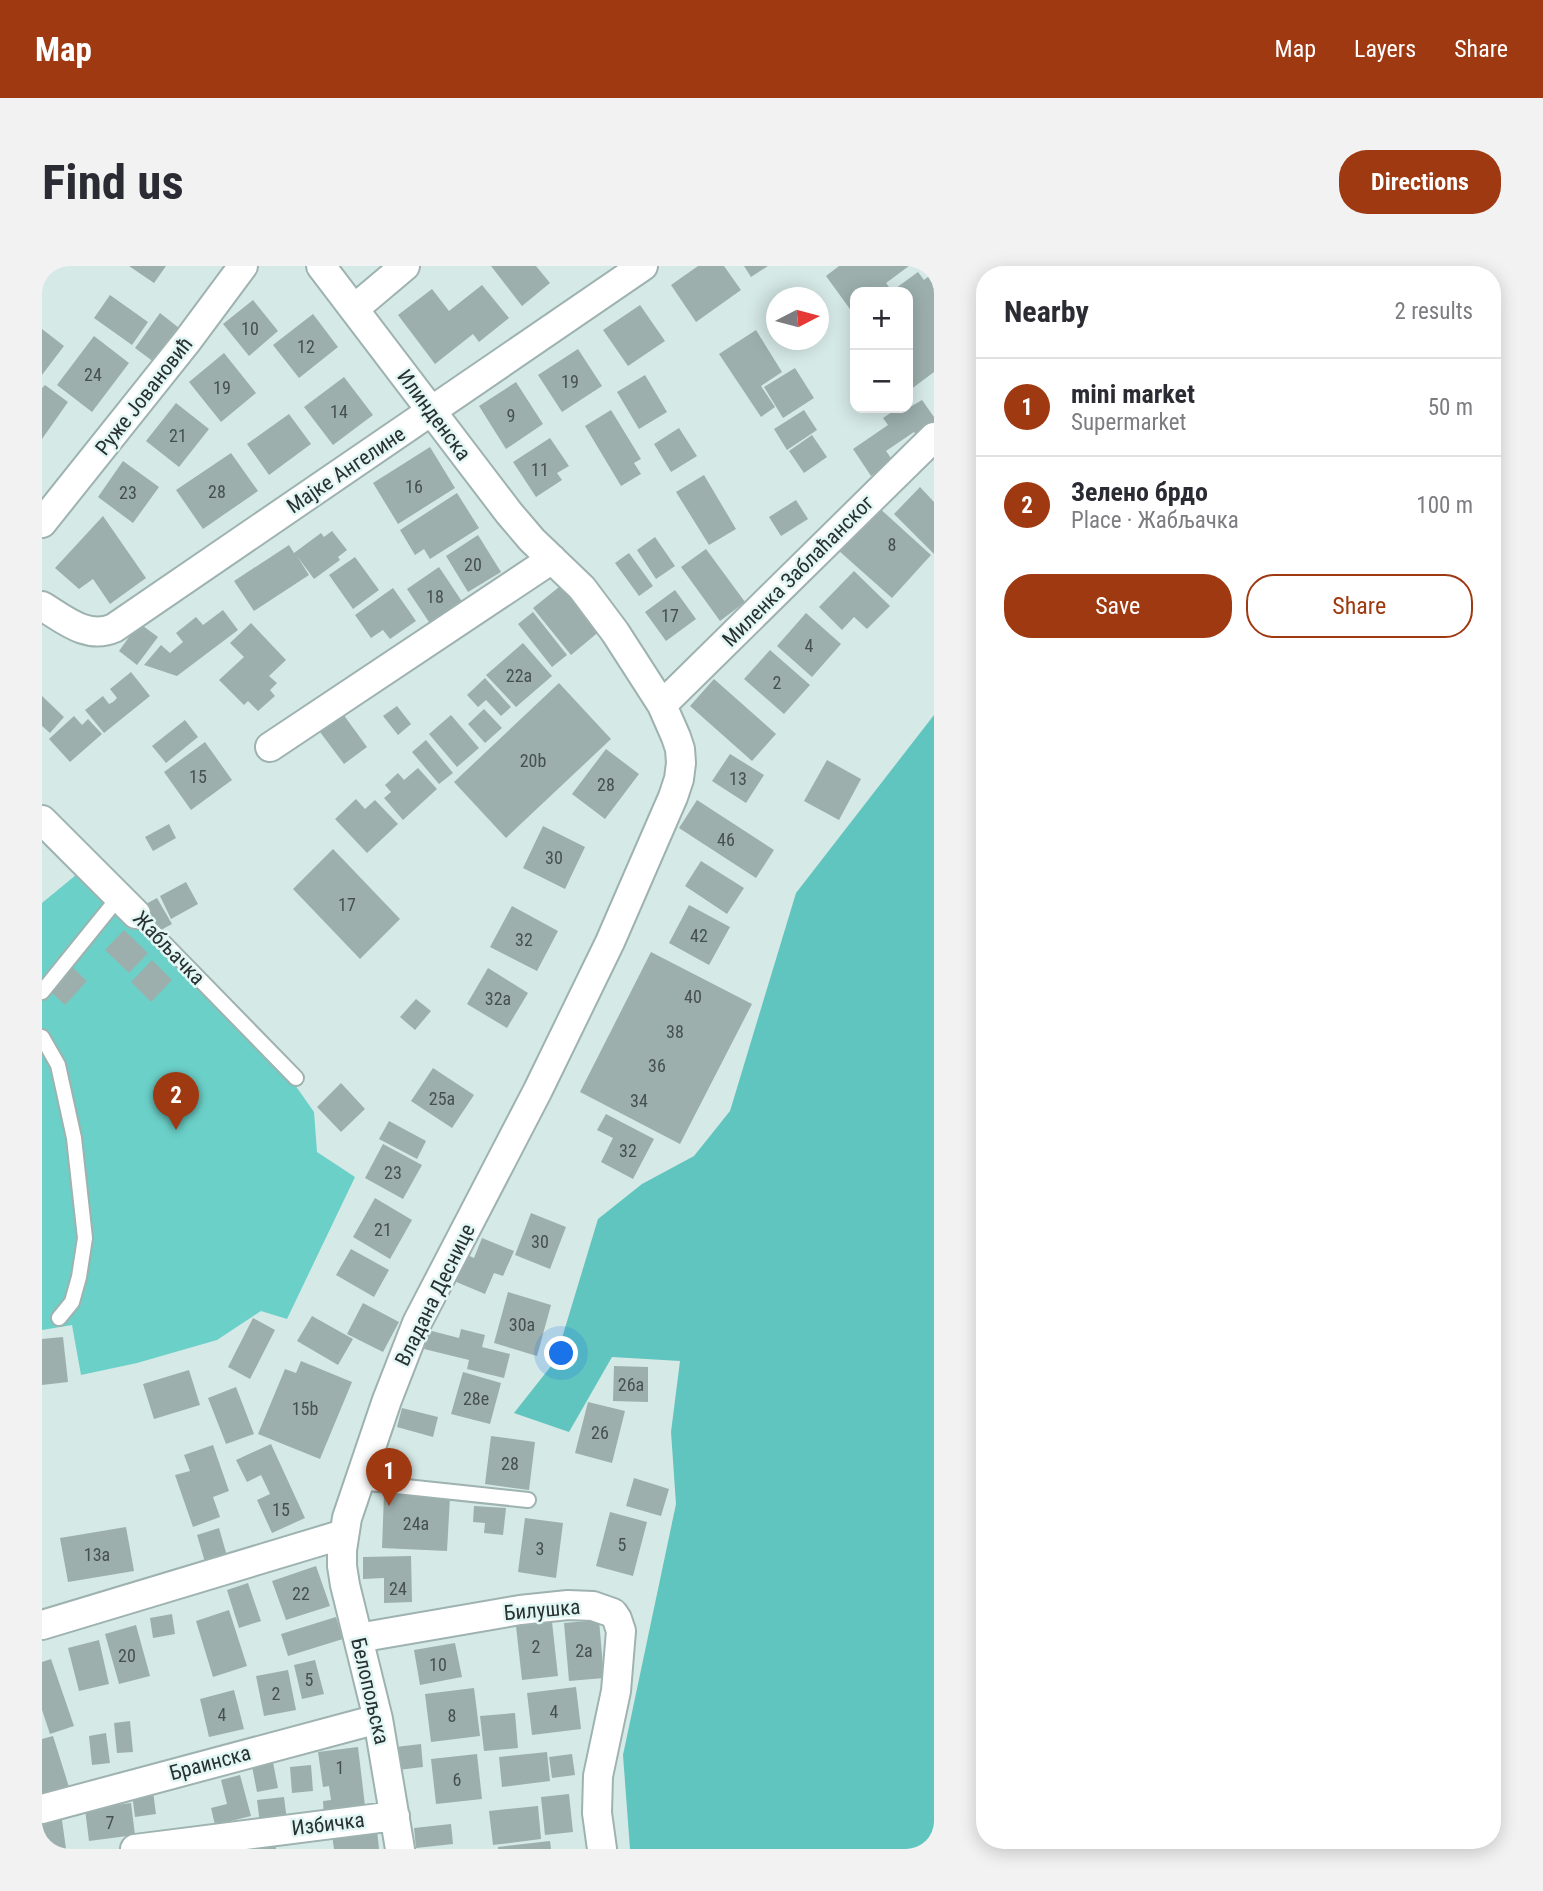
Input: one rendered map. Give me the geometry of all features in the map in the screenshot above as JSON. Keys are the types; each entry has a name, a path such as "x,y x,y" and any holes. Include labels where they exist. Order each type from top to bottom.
{"street":[{"name":"Руже Јовановић","path":"42,523 188,340 243,266"},
{"name":"Илинденска","path":"321,266 509,513 582,588 615,632 662,705 676,737 680,749 679,779"},
{"path":"354,309 405,266"},
{"name":"Мајке Ангелине","path":"42,606 89,632 97,633 114,628 643,266"},
{"name":"Миленка Заблаћанског","path":"662,705 934,437"},
{"path":"270,747 552,559"},
{"name":"Владана Деснице","path":"344,1534 387,1400 417,1323 538,1090 604,955 679,779"},
{"name":"Жабљачка","path":"42,820 127,906"},
{"path":"42,1625 344,1534"},
{"name":"Белопољска","path":"344,1534 342,1566 345,1586 378,1719 400,1849"},
{"name":"Билушка","path":"358,1638 520,1610 568,1605 593,1606 613,1614 618,1619 621,1631 616,1691 598,1776 597,1813 601,1849"},
{"name":"Браинска","path":"42,1809 378,1719"},
{"name":"Избичка","path":"135,1849 395,1816"}],"lane":[{"path":"42,992 127,906"},
{"name":"Жабљачка","path":"127,906 296,1078"},
{"path":"42,1037 58,1065 74,1138 85,1238 72,1302 59,1318"},
{"path":"359,1482 528,1500"}],"shaded area":[{"path":"934,715 934,1849 630,1849 623,1755 676,1504 671,1432 680,1361 612,1357 569,1432 514,1413 555,1361 598,1219 642,1184 694,1156 730,1111 796,893"},
{"path":"88,865 276,1058 314,1112 317,1152 355,1177 287,1319 261,1311 217,1340 137,1363 81,1375 72,1325 42,1330 42,903"}],"building":[{"path":"129,266 166,266 154,283"},
{"path":"491,266 536,266 550,283 522,306"},
{"path":"698,266 724,266 741,290 696,322 671,285"},
{"path":"744,266 768,266 751,277"},
{"path":"839,266 909,266 886,283 889,287 850,287 850,309 826,276"},
{"path":"918,272 924,280 929,276 934,283 934,372 913,388 913,287 897,287"},
{"path":"482,285 509,318 479,342 473,334 435,364 398,315 432,289 449,311"},
{"path":"110,295 148,322 132,345 94,318"},
{"path":"253,300 278,331 249,356 223,324"},
{"path":"640,305 665,341 628,366 603,330"},
{"path":"160,313 179,328 154,362 135,348"},
{"path":"313,314 338,347 299,378 273,345"},
{"path":"42,329 64,346 42,375"},
{"path":"756,330 782,372 761,386 775,407 761,417 719,354"},
{"path":"94,336 129,363 92,412 57,385"},
{"path":"578,349 602,386 562,412 538,375"},
{"path":"224,353 256,393 221,422 189,382"},
{"path":"795,368 814,398 783,418 764,387"},
{"path":"645,375 667,412 639,429 617,392"},
{"path":"344,377 373,415 333,445 304,407"},
{"path":"516,382 543,424 506,449 479,406"},
{"path":"45,385 68,402 42,439 42,388"},
{"path":"922,400 934,417 934,423 916,435 914,432 886,451 893,461 871,476 853,449 888,425 883,418 890,413 913,413 913,405"},
{"path":"176,403 209,429 179,467 146,441"},
{"path":"611,410 641,459 634,463 641,474 621,486 585,426"},
{"path":"804,410 817,430 787,450 774,429"},
{"path":"289,414 311,444 269,475 247,444"},
{"path":"679,428 697,456 671,472 654,444"},
{"path":"812,435 827,457 804,473 789,451"},
{"path":"550,438 569,466 557,473 562,480 536,497 513,462"},
{"path":"430,447 455,488 398,524 373,483"},
{"path":"231,453 258,491 203,529 176,490"},
{"path":"123,461 159,487 133,523 98,497"},
{"path":"704,475 736,529 709,545 676,492"},
{"path":"920,487 934,502 934,554 894,514"},
{"path":"457,493 479,528 430,559 424,549 415,555 400,530"},
{"path":"796,500 808,519 781,536 769,517"},
{"path":"877,506 931,555 892,598 838,550"},
{"path":"103,516 146,578 110,604 93,579 79,589 55,568"},
{"path":"332,531 347,550 338,557 340,560 314,579 297,556 309,575 254,611 234,581 289,545 294,553 321,533 324,537"},
{"path":"478,535 501,572 468,592 446,556"},
{"path":"655,537 675,566 656,579 637,550"},
{"path":"706,549 745,602 720,621 681,567"},
{"path":"629,553 653,586 639,596 615,563"},
{"path":"355,557 379,590 353,609 329,575"},
{"path":"439,567 463,603 431,625 407,589"},
{"path":"854,571 890,606 867,629 854,617 842,630 819,607"},
{"path":"564,583 601,630 571,655 533,608"},
{"path":"393,588 416,621 390,639 383,630 371,638 355,615"},
{"path":"675,590 696,619 666,641 645,612"},
{"path":"223,610 238,630 177,676 144,665 161,645 170,653 183,642 176,633 196,617 203,625"},
{"path":"533,612 567,655 552,667 518,624"},
{"path":"806,613 841,644 812,677 777,646"},
{"path":"139,623 158,637 137,665 119,651"},
{"path":"251,623 286,660 269,676 277,683 270,690 275,696 258,711 248,701 244,705 219,680 244,657 230,643"},
{"path":"523,643 552,676 516,707 486,675"},
{"path":"770,650 810,685 784,714 744,679"},
{"path":"131,672 150,696 104,733 85,710 103,696 109,704 113,702 117,698 110,689"},
{"path":"485,678 511,707 501,716 486,700 478,707 467,695"},
{"path":"714,679 776,734 752,761 690,706"},
{"path":"559,683 611,739 506,838 454,782"},
{"path":"42,696 64,717 50,733 42,726"},
{"path":"397,706 411,724 398,735 383,716"},
{"path":"484,709 502,728 485,743 468,724"},
{"path":"343,714 367,747 344,764 320,732"},
{"path":"451,715 479,748 457,767 429,734"},
{"path":"74,716 82,725 88,719 102,734 70,762 49,739"},
{"path":"185,720 198,737 166,763 152,746"},
{"path":"426,740 453,773 439,784 412,752"},
{"path":"205,742 232,780 191,810 164,772"},
{"path":"606,749 639,774 605,819 572,794"},
{"path":"730,754 764,775 746,803 712,781"},
{"path":"827,760 861,779 839,820 804,801"},
{"path":"418,768 437,789 403,820 384,798 391,792 385,785 398,773 404,780"},
{"path":"356,799 365,809 375,800 398,824 367,853 335,819"},
{"path":"697,800 774,850 756,878 679,828"},
{"path":"169,824 176,838 153,851 145,837"},
{"path":"543,826 585,847 565,889 523,868"},
{"path":"333,849 400,919 360,959 293,889"},
{"path":"701,861 744,888 727,914 685,886"},
{"path":"186,882 198,904 171,919 160,896"},
{"path":"157,898 172,924 159,931 144,905"},
{"path":"689,905 730,927 709,965 669,943"},
{"path":"512,906 558,931 537,971 490,947"},
{"path":"124,930 148,953 129,973 105,950"},
{"path":"651,952 752,1004 680,1144 580,1092"},
{"path":"152,960 172,980 151,1002 131,982"},
{"path":"72,967 87,981 65,1005 50,991"},
{"path":"488,968 528,993 507,1028 467,1004"},
{"path":"416,999 431,1011 415,1030 400,1017"},
{"path":"433,1068 474,1095 452,1128 411,1101"},
{"path":"341,1083 365,1109 341,1132 317,1107"},
{"path":"606,1114 654,1139 633,1179 601,1162 613,1138 597,1130"},
{"path":"389,1121 426,1141 417,1159 379,1139"},
{"path":"383,1144 422,1165 403,1199 365,1178"},
{"path":"375,1198 412,1220 390,1259 353,1237"},
{"path":"531,1213 566,1227 550,1269 515,1255"},
{"path":"482,1238 514,1251 503,1276 494,1273 485,1294 454,1281 465,1254 474,1258"},
{"path":"351,1249 389,1270 374,1297 336,1275"},
{"path":"508,1292 551,1305 537,1356 494,1343"},
{"path":"363,1303 399,1322 383,1352 347,1334"},
{"path":"312,1316 353,1339 338,1365 297,1341"},
{"path":"253,1318 275,1330 250,1379 228,1367"},
{"path":"461,1329 485,1335 482,1347 510,1354 504,1378 467,1369 469,1360 424,1349 428,1330 459,1338"},
{"path":"63,1337 68,1382 42,1385 42,1339"},
{"path":"301,1361 352,1382 320,1459 258,1434 285,1369 296,1373"},
{"path":"614,1366 648,1367 648,1402 613,1401"},
{"path":"189,1370 200,1405 154,1419 143,1384"},
{"path":"463,1372 501,1383 490,1424 451,1414"},
{"path":"236,1387 254,1434 226,1444 208,1398"},
{"path":"588,1402 625,1411 612,1463 575,1453"},
{"path":"402,1408 438,1417 433,1437 397,1427"},
{"path":"491,1436 535,1442 529,1490 485,1484"},
{"path":"271,1444 305,1518 272,1533 257,1500 270,1494 261,1475 247,1482 236,1460"},
{"path":"213,1445 229,1491 213,1497 220,1517 193,1527 175,1475 190,1471 184,1455"},
{"path":"634,1478 669,1489 661,1516 626,1506"},
{"path":"384,1494 450,1497 447,1551 382,1548"},
{"path":"474,1506 506,1508 503,1535 484,1533 485,1523 473,1522"},
{"path":"610,1512 647,1522 633,1576 596,1566"},
{"path":"525,1518 563,1523 556,1578 518,1572"},
{"path":"126,1527 134,1571 68,1582 60,1538"},
{"path":"219,1528 227,1556 205,1562 197,1535"},
{"path":"411,1556 412,1602 384,1603 384,1578 363,1579 363,1557"},
{"path":"316,1566 330,1606 286,1620 272,1581"},
{"path":"248,1583 261,1621 239,1628 227,1590"},
{"path":"229,1610 247,1666 213,1677 196,1621"},
{"path":"551,1613 558,1676 522,1680 515,1617"},
{"path":"172,1614 175,1634 153,1638 150,1618"},
{"path":"336,1617 343,1639 288,1656 281,1634"},
{"path":"599,1620 604,1678 569,1681 564,1623"},
{"path":"136,1625 150,1676 119,1684 105,1634"},
{"path":"99,1640 109,1684 79,1691 68,1648"},
{"path":"455,1643 462,1677 420,1685 414,1650"},
{"path":"51,1659 74,1726 50,1734 42,1710 42,1662"},
{"path":"315,1660 324,1694 302,1699 294,1665"},
{"path":"288,1670 296,1710 264,1716 256,1676"},
{"path":"576,1687 581,1729 532,1735 527,1693"},
{"path":"474,1688 480,1736 431,1742 425,1694"},
{"path":"234,1690 244,1729 209,1737 200,1699"},
{"path":"515,1713 518,1748 484,1751 480,1716"},
{"path":"130,1721 133,1752 117,1753 114,1723"},
{"path":"106,1733 110,1763 92,1765 89,1736"},
{"path":"53,1736 69,1787 42,1796 42,1739"},
{"path":"421,1744 423,1767 398,1770 396,1747"},
{"path":"358,1747 366,1814 324,1818 323,1801 331,1800 329,1786 323,1787 318,1752"},
{"path":"547,1752 550,1781 502,1787 499,1757"},
{"path":"477,1754 482,1799 436,1804 431,1759"},
{"path":"572,1754 575,1775 552,1778 549,1757"},
{"path":"272,1757 278,1788 257,1792 251,1761"},
{"path":"311,1765 313,1791 292,1793 290,1767"},
{"path":"240,1775 251,1816 215,1825 211,1808 227,1804 221,1780"},
{"path":"153,1791 156,1814 135,1817 132,1794"},
{"path":"569,1794 573,1832 545,1835 541,1797"},
{"path":"284,1797 287,1821 260,1824 257,1800"},
{"path":"131,1803 135,1835 89,1841 85,1809"},
{"path":"538,1806 541,1839 493,1845 489,1811"},
{"path":"61,1813 66,1849 42,1849 42,1816"},
{"path":"451,1824 453,1844 416,1848 414,1828"},
{"path":"377,1830 379,1849 334,1849 332,1835"},
{"path":"550,1841 551,1849 498,1849 498,1847"},
{"path":"276,1842 276,1849 246,1849"}],"place":[{"name":"Зелено брдо","path":"176,1130"},
{"name":"mini market","path":"389,1506"}]}
